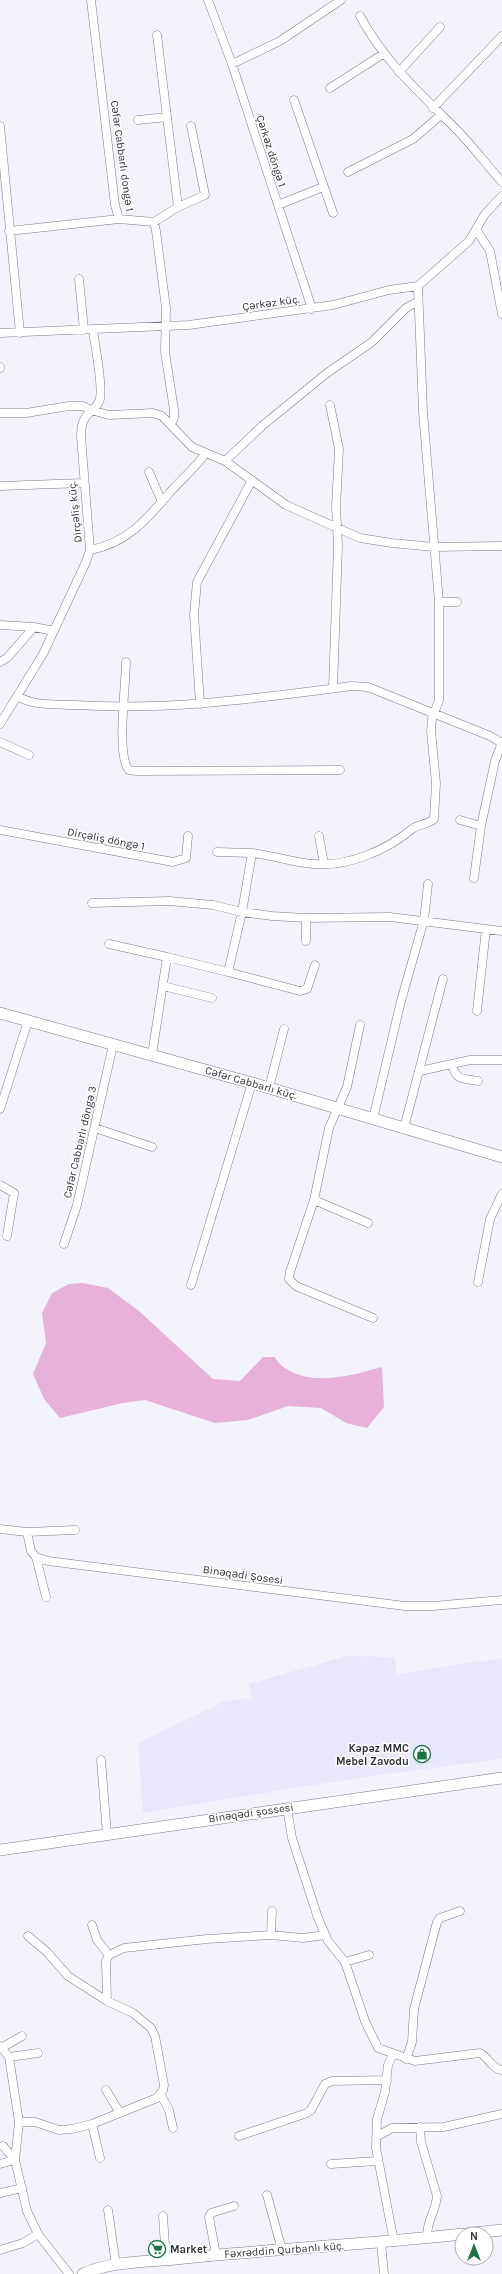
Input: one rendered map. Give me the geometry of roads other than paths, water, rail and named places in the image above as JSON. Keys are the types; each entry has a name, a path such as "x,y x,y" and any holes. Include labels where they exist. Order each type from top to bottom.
{"street":[{"name":"Cəfər Cabbarlı dongə 1","path":"91,0 115,206 119,220 154,222"},
{"name":"Çərkəz döngə 1","path":"208,0 232,64 312,308"},
{"path":"232,64 280,41 341,0"},
{"path":"360,16 383,54 502,182"},
{"path":"399,72 440,27"},
{"path":"157,34 178,207"},
{"path":"433,108 502,36"},
{"path":"330,88 383,54"},
{"path":"294,100 333,213"},
{"path":"348,172 413,139 441,115"},
{"path":"138,120 167,117"},
{"path":"0,126 2,173 20,333"},
{"path":"171,424 174,418 174,410 165,352 166,308 154,222 178,207 205,196 206,189 191,126"},
{"path":"278,205 323,187"},
{"path":"217,852 252,853 284,857 307,864 342,862 365,855 400,840 417,826 434,819 436,783 431,731 440,692 439,602 417,302 418,286 463,246 477,231 485,214 502,196"},
{"path":"9,231 119,220"},
{"path":"477,231 490,251 500,293 502,314"},
{"path":"79,279 84,330"},
{"name":"Çərkəz küç.","path":"0,333 166,327 253,318 343,304 388,290 418,286"},
{"path":"225,461 262,426 328,373 372,342 406,308 417,302"},
{"name":"Dirçəliş küç.","path":"0,724 19,697 54,631 86,562 90,550 83,483 81,425 83,419 100,400 94,330"},
{"path":"330,405 338,449 336,507 338,528 334,688"},
{"path":"0,413 26,413 69,406 83,406 109,415 153,413 162,416 171,424 183,439 205,454 225,461 286,505 360,538 374,541 434,547 502,546"},
{"path":"90,550 105,547 127,536 139,527 192,471 205,454"},
{"path":"149,472 162,502"},
{"path":"200,704 194,614 197,582 252,480"},
{"path":"0,486 83,483"},
{"path":"439,602 457,602"},
{"path":"0,625 34,627 54,631"},
{"path":"0,662 7,658 34,627"},
{"path":"126,662 126,686 123,708 125,762 130,770 340,770"},
{"path":"19,697 35,703 123,708 249,701 352,686 368,687 405,703 435,713 490,736 502,743 495,761 481,826 474,878"},
{"path":"0,742 29,754"},
{"path":"460,820 481,826"},
{"name":"Dirçəliş döngə 1","path":"0,830 173,862 186,858 188,836"},
{"path":"319,836 324,864"},
{"path":"228,972 242,912 252,853"},
{"path":"373,1119 400,1002 424,920 428,884"},
{"path":"92,903 169,901 212,905 242,912 306,918 390,917 424,920 502,931"},
{"path":"306,918 306,942"},
{"path":"477,1011 486,929"},
{"path":"109,944 300,990 307,989 315,965"},
{"path":"152,1055 167,957"},
{"path":"404,1128 443,979"},
{"path":"163,986 212,998"},
{"name":"Cəfər Cabbarlı küç.","path":"0,1013 270,1088 502,1157"},
{"path":"0,1109 28,1021"},
{"path":"360,1025 347,1087 329,1128 314,1200 289,1279 296,1286 373,1318"},
{"path":"270,1088 284,1029"},
{"name":"Cəfər Cabbarlı döngə 3","path":"64,1244 77,1205 113,1045"},
{"path":"420,1071 435,1069 470,1060 502,1060"},
{"path":"452,1064 455,1075 458,1078 478,1081"},
{"path":"191,1284 252,1083"},
{"path":"95,1128 152,1147"},
{"path":"0,1185 14,1193 7,1236"},
{"path":"478,1282 490,1219 502,1194"},
{"path":"314,1200 368,1223"},
{"path":"0,1529 28,1532 75,1530"},
{"path":"28,1532 31,1551 36,1557 46,1597"},
{"name":"Binəqədi Şosesi","path":"36,1557 57,1563 119,1569 372,1603 433,1606 502,1600"},
{"path":"101,1760 107,1834"},
{"name":"Binəqədi şossesi","path":"0,1850 502,1778"},
{"path":"287,1808 292,1838 326,1935 345,1962 365,2021 378,2048 406,2059 415,2060 480,2053 485,2056 494,2067 502,2070"},
{"path":"271,1935 272,1911"},
{"path":"406,2059 412,2042 414,2009 437,1922 440,1918 460,1911"},
{"path":"92,1925 97,1940 109,1955"},
{"path":"107,2002 106,1961 109,1955 124,1948 207,1939 271,1935 303,1938 326,1935"},
{"path":"19,2122 35,2122 59,2130 72,2129 92,2124 151,2102 161,2095 164,2085 163,2072 151,2028 133,2012 107,2002 68,1976 47,1952 28,1936"},
{"path":"345,1962 369,1955"},
{"path":"22,2036 1,2046 10,2057 19,2122 15,2160 27,2211 38,2234 69,2274"},
{"path":"10,2057 38,2053"},
{"path":"393,2054 388,2065 387,2080 378,2111 376,2137 377,2161 389,2208 394,2242"},
{"path":"239,2136 307,2113 311,2110 325,2084 332,2081 387,2080"},
{"path":"106,2090 120,2113"},
{"path":"161,2095 169,2110 173,2128"},
{"path":"376,2137 392,2128 444,2127 502,2114"},
{"path":"92,2124 100,2158"},
{"path":"420,2127 421,2142 437,2196 436,2203 428,2221 427,2238"},
{"path":"3,2146 15,2160"},
{"path":"0,2164 15,2160"},
{"path":"331,2164 377,2161"},
{"path":"0,2193 22,2188"},
{"path":"267,2196 282,2250"},
{"path":"216,2255 209,2217 211,2213 234,2206"},
{"path":"108,2210 116,2265"},
{"path":"163,2216 166,2260"},
{"path":"0,2250 23,2243 38,2234"},
{"name":"Fəxrəddin Qurbanlı küç.","path":"83,2274 116,2265 216,2255 394,2242 454,2235"},
{"path":"381,2243 384,2274"}],"place":[{"name":"Kəpəz MMC Mebel Zavodu","path":"422,1754"},
{"name":"Market","path":"157,2249"}]}
